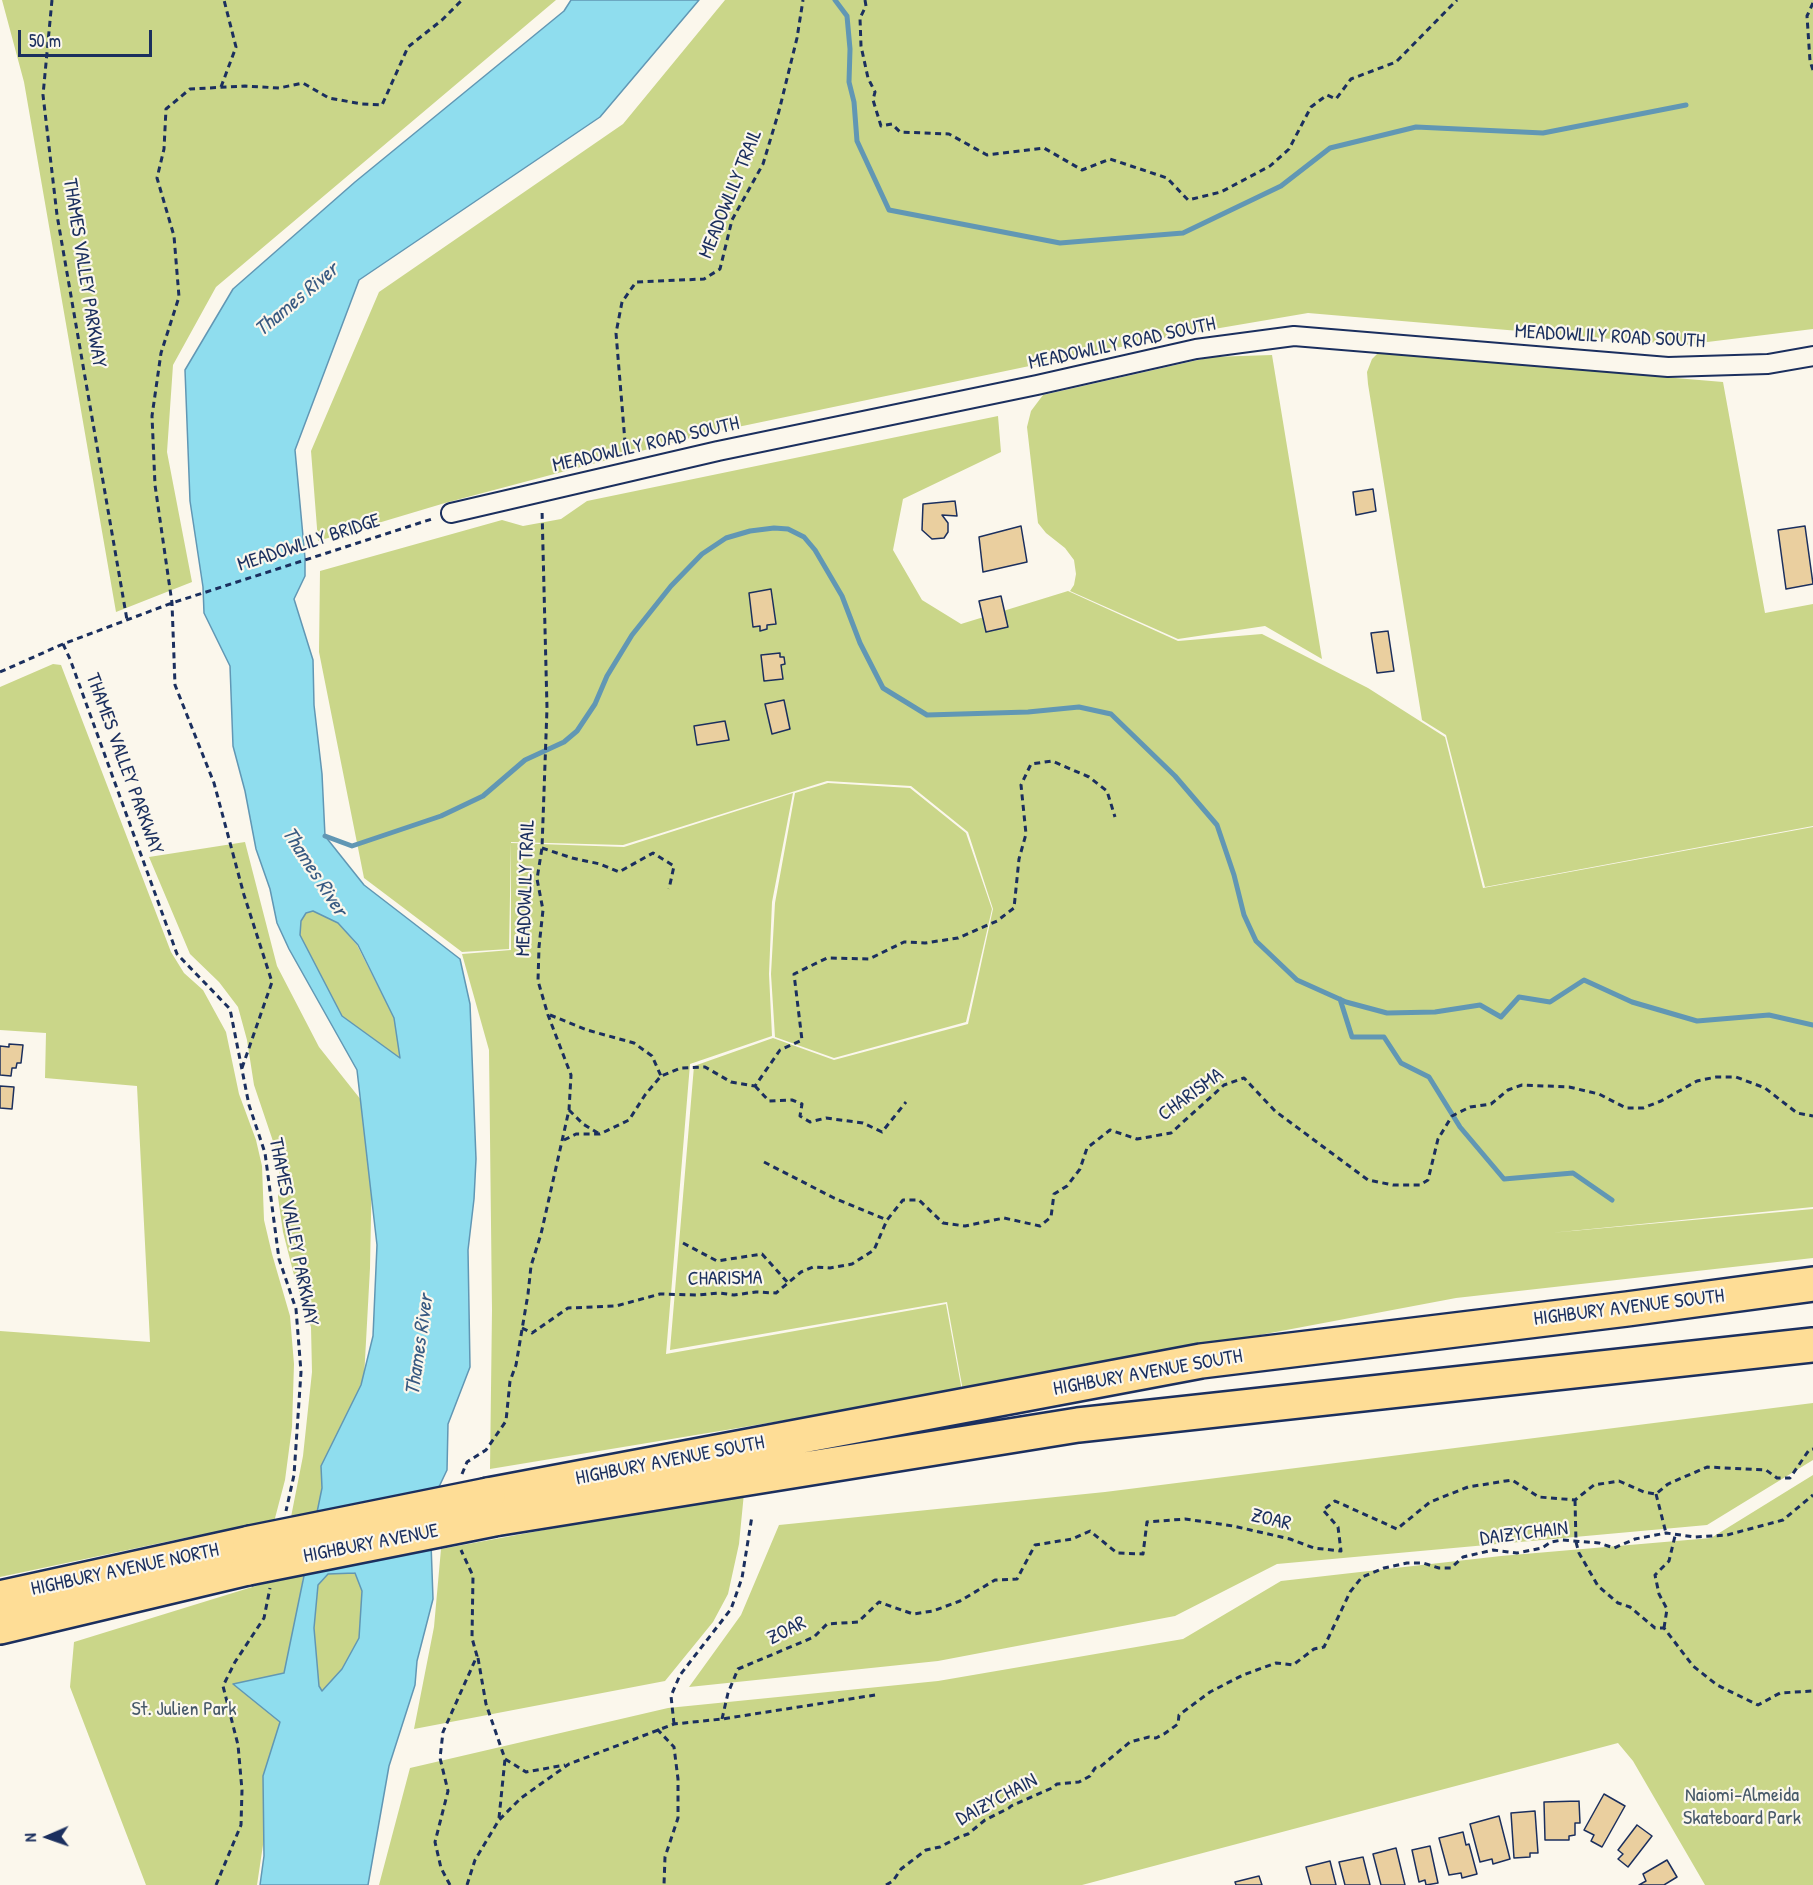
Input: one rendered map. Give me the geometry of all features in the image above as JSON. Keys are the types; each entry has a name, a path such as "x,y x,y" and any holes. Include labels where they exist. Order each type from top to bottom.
{"highway":[{"name":"HIGHBURY AVENUE SOUTH","path":"481,1498 1201,1361 1813,1284"},
{"name":"HIGHBURY AVENUE SOUTH","path":"481,1498 1078,1425 1813,1345"},
{"name":"HIGHBURY AVENUE","path":"256,1565 481,1498"},
{"name":"HIGHBURY AVENUE NORTH","path":"0,1598 256,1565"},
{"name":"HIGHBURY AVENUE NORTH","path":"0,1627 256,1565"}],"street":[{"name":"MEADOWLILY ROAD SOUTH","path":"451,513 628,471 1196,349 1294,336 1668,368 1768,364 1813,356"}],"path":[{"name":"THAMES VALLEY PARKWAY","path":"52,0 43,95 57,215 127,620"},
{"path":"221,87 236,47 224,0"},
{"path":"242,1068 272,982 244,895 214,783 175,684 174,603 155,485 152,416 161,353 179,297 174,236 157,178 164,149 166,109 190,89 245,86 279,88 303,83 328,98 382,105 408,46 442,20 462,0"},
{"name":"MEADOWLILY TRAIL","path":"628,471 616,333 622,303 636,282 704,279 720,269 732,220 763,164 797,38 803,0"},
{"path":"865,0 866,6 860,18 861,46 868,78 875,92 873,100 881,126 892,124 900,132 949,134 987,155 1044,148 1082,170 1110,159 1167,178 1188,200 1221,192 1270,166 1289,149 1311,107 1327,95 1336,99 1351,79 1396,62 1457,0"},
{"path":"1813,3 1807,16 1810,61 1813,70"},
{"name":"MEADOWLILY TRAIL","path":"481,1498 462,1470 467,1462 486,1450 506,1421 510,1381 516,1365 531,1266 564,1140 572,1075 548,1015 538,981 543,910 537,879 543,848 547,708 543,517 540,492"},
{"name":"MEADOWLILY BRIDGE","path":"0,672 63,644 174,603 451,513"},
{"name":"THAMES VALLEY PARKWAY","path":"63,644 177,954 230,1009 249,1105 265,1153 279,1259 296,1309 301,1372 294,1475 285,1519"},
{"path":"756,1086 780,1050 802,1040 794,974 827,958 868,959 904,942 925,943 958,938 997,921 1014,908 1019,859 1026,834 1021,785 1031,764 1052,762 1089,777 1107,791 1114,817"},
{"path":"543,848 600,864 619,872 653,853 674,866 669,889"},
{"path":"548,1015 587,1030 634,1042 652,1056 661,1076"},
{"path":"564,1140 576,1134 600,1134 629,1120 661,1076 681,1068 705,1067 731,1082 756,1086 769,1101 792,1100 801,1104 800,1116 810,1122 826,1118 863,1123 882,1132 906,1102"},
{"name":"CHARISMA","path":"522,1328 532,1334 568,1308 616,1306 660,1294 776,1293 801,1272 813,1267 830,1268 852,1264 874,1250 887,1220 903,1200 919,1200 943,1223 965,1226 1004,1218 1040,1226 1051,1218 1054,1194 1067,1186 1080,1169 1087,1149 1110,1130 1137,1139 1171,1133 1224,1085 1244,1078 1275,1111 1368,1180 1393,1185 1420,1185 1428,1180 1438,1140 1452,1116 1470,1107 1491,1104 1508,1090 1522,1085 1569,1088 1599,1094 1626,1108 1643,1108 1697,1081 1716,1077 1736,1077 1765,1088 1797,1113 1813,1116"},
{"path":"569,1110 583,1124 600,1134"},
{"path":"764,1162 834,1198 887,1220"},
{"path":"683,1243 717,1261 762,1254 789,1284"},
{"path":"1813,1449 1809,1450 1790,1478 1777,1478 1766,1470 1707,1467 1668,1484 1656,1494 1644,1492 1620,1481 1594,1485 1575,1500 1576,1542 1579,1553 1598,1586 1618,1603 1630,1608 1655,1628 1664,1628 1693,1666 1717,1685 1758,1705 1780,1693 1813,1691"},
{"name":"ZOAR","path":"722,1719 728,1693 738,1669 814,1637 827,1624 858,1622 879,1602 913,1614 933,1611 960,1601 995,1580 1017,1579 1035,1545 1072,1539 1090,1531 1117,1553 1143,1554 1147,1522 1185,1519 1233,1526 1290,1539 1314,1548 1341,1551 1338,1527 1323,1510 1335,1501 1397,1529 1430,1502 1468,1486 1512,1480 1539,1497 1575,1500"},
{"path":"1656,1494 1666,1533"},
{"name":"DAIZYCHAIN","path":"886,1885 893,1881 901,1869 926,1850 940,1847 968,1834 985,1820 1057,1784 1079,1782 1090,1776 1095,1768 1100,1767 1130,1742 1149,1737 1156,1738 1164,1734 1178,1724 1179,1715 1210,1692 1243,1675 1276,1663 1293,1665 1314,1649 1324,1647 1350,1592 1362,1577 1384,1568 1407,1563 1423,1563 1439,1568 1451,1568 1463,1557 1492,1550 1517,1553 1542,1548 1551,1542 1599,1543 1614,1548 1635,1539 1666,1533 1675,1536 1727,1535 1783,1520 1813,1495"},
{"path":"674,1724 672,1696 680,1675 731,1609 741,1578 752,1516"},
{"path":"1664,1628 1667,1609 1659,1594 1655,1575 1669,1562 1675,1536"},
{"path":"460,1548 473,1576 472,1638 486,1704 505,1759 499,1820"},
{"path":"216,1885 240,1826 242,1790 238,1744 223,1686 235,1662 264,1618 256,1565"},
{"path":"450,1885 441,1868 435,1842 448,1791 440,1758 443,1732 477,1656"},
{"path":"505,1759 526,1772 568,1764 674,1724 722,1719 875,1695"},
{"path":"657,1729 674,1747 678,1779 678,1818 665,1857 664,1885"},
{"path":"467,1885 475,1860 499,1820 521,1798 568,1764"}],"green space":[{"path":"2,0 556,0 216,287 173,365 167,452 192,582 116,612 24,82"},
{"path":"725,0 1813,0 1813,329 1683,345 1308,313 1173,336 709,433 445,503 318,541 311,451 379,292 623,124"},
{"path":"1378,353 1723,382 1765,613 1813,604 1813,826 1485,887 1446,735 1422,720 1368,384 1367,372 1372,359"},
{"path":"1272,355 1322,659 1265,626 1178,639 1070,591 1076,574 1074,560 1065,548 1046,533 1038,523 1027,427 1031,411 1043,395 1211,357"},
{"path":"998,416 1001,452 903,499 893,550 922,600 961,624 1068,591 1178,641 1262,634 1368,688 1445,737 1483,888 1813,827 1813,1207 1550,1233 1813,1209 1813,1258 1456,1298 963,1391 947,1302 670,1350 694,1066 773,1038 834,1060 968,1024 993,909 968,832 911,786 827,781 623,845 511,842 509,949 462,952 364,878 319,652 320,571 502,520 523,526 561,519 587,501"},
{"path":"53,664 61,665 171,952 184,973 203,990 226,1032 239,1094 256,1140 262,1166 264,1220 290,1316 294,1364 292,1427 285,1480 274,1522 189,1537 0,1577 0,1331 150,1342 137,1086 45,1078 46,1033 0,1030 0,687"},
{"path":"828,783 910,788 966,833 992,909 966,1022 834,1058 775,1037 771,974 775,903 795,793"},
{"path":"793,793 772,902 769,974 772,1036 690,1064 666,1354 946,1304 962,1391 490,1469 492,1310 489,1050 462,954 511,950 511,843 624,847"},
{"path":"245,842 277,966 319,1047 373,1115 370,1268 362,1415 336,1509 291,1517 303,1456 312,1372 311,1327 283,1232 278,1197 280,1162 254,1085 247,1040 238,1007 219,982 190,954 149,857"},
{"path":"313,911 338,923 357,945 394,1018 401,1059 342,1016 300,935 301,921 306,913"},
{"path":"1813,1403 1813,1460 1707,1525 1277,1564 1175,1616 938,1661 689,1687 741,1615 779,1525 1105,1492"},
{"name":"Naiomi-Almeida Skateboard Park","path":"1813,1475 1813,1885 1705,1885 1633,1761 1618,1743 1082,1885 379,1885 410,1768 668,1708 938,1681 1183,1639 1281,1581 1501,1556 1711,1538"},
{"path":"744,1493 739,1544 728,1594 713,1622 665,1681 414,1729 434,1627 441,1549"},
{"name":"St. Julien Park","path":"304,1571 257,1885 146,1885 70,1687 74,1642"},
{"path":"355,1573 362,1591 359,1638 342,1669 322,1692 319,1686 314,1628 318,1585 328,1574"}],"water":[{"name":"Thames River","path":"571,0 699,0 600,117 359,280 295,450 305,576 294,599 313,660 314,705 322,774 325,836 364,885 460,959 470,1004 476,1159 468,1250 470,1367 448,1424 447,1470 437,1491 431,1543 433,1599 417,1661 415,1685 389,1766 368,1885 260,1885 264,1856 263,1776 280,1722 233,1684 284,1673 322,1488 321,1466 361,1385 373,1336 377,1245 357,1070 289,949 277,923 270,889 256,849 245,791 233,746 230,666 204,613 203,587 190,501 185,370 233,289 355,182 564,11","holes":["313,911 338,923 358,945 394,1018 400,1058 342,1016 300,935 301,921 306,913","355,1573 362,1591 359,1638 342,1669 322,1691 319,1686 314,1628 318,1585 328,1574"]}],"building":[{"path":"1373,489 1376,511 1356,515 1353,492"},
{"path":"955,501 957,516 942,515 948,523 948,532 944,538 932,539 922,530 923,504"},
{"path":"1021,526 1027,562 983,572 979,537"},
{"path":"1805,526 1813,584 1786,589 1778,530"},
{"path":"771,589 776,624 767,625 767,629 760,631 760,626 753,627 749,593"},
{"path":"1001,596 1008,627 986,632 979,601"},
{"path":"1388,631 1394,671 1377,673 1371,633"},
{"path":"780,653 780,657 784,657 785,664 781,665 783,679 764,681 761,655"},
{"path":"784,700 790,729 772,734 765,704"},
{"path":"725,721 729,740 697,745 694,726"},
{"path":"9,1044 23,1045 21,1063 17,1063 16,1068 12,1068 11,1076 0,1075 0,1046 9,1047"},
{"path":"0,1086 14,1087 12,1109 0,1108"},
{"path":"1604,1794 1625,1806 1602,1847 1591,1841 1594,1835 1584,1830"},
{"path":"1579,1801 1580,1823 1575,1823 1575,1835 1569,1836 1569,1840 1545,1840 1544,1802"},
{"path":"1535,1811 1538,1853 1530,1853 1530,1857 1514,1858 1511,1813"},
{"path":"1499,1816 1510,1859 1493,1864 1492,1859 1480,1862 1470,1824"},
{"path":"1637,1825 1652,1836 1628,1867 1618,1859 1623,1854 1618,1850"},
{"path":"1463,1832 1466,1845 1469,1844 1477,1874 1462,1878 1461,1873 1449,1875 1439,1838"},
{"path":"1430,1846 1438,1883 1426,1885 1425,1880 1419,1882 1412,1850"},
{"path":"1396,1848 1405,1885 1381,1885 1373,1854"},
{"path":"1363,1857 1370,1885 1345,1885 1339,1862"},
{"path":"1667,1860 1677,1877 1664,1885 1639,1885 1646,1881 1643,1874"},
{"path":"1330,1861 1336,1885 1311,1885 1306,1867"},
{"path":"1259,1876 1262,1885 1236,1885 1235,1882"}],"waterway":[{"path":"835,0 847,16 850,49 849,82 854,102 857,141 889,210 1060,243 1183,233 1281,186 1330,148 1416,127 1543,133 1686,105"},
{"path":"325,836 352,846 441,816 483,796 525,760 564,742 577,731 595,704 607,676 632,635 671,586 702,554 726,538 750,531 788,529 804,537 815,550 842,596 860,643 883,688 927,715 1028,712 1079,707 1111,714 1175,776 1217,825 1234,875 1244,915 1256,941 1297,980 1346,1002 1387,1013 1435,1012 1480,1005 1501,1017 1519,997 1550,1002 1584,980 1632,1002 1697,1021 1769,1015 1813,1025"},
{"path":"1340,999 1352,1037 1384,1037 1401,1063 1429,1077 1460,1127 1504,1179 1573,1173 1612,1200"}]}
